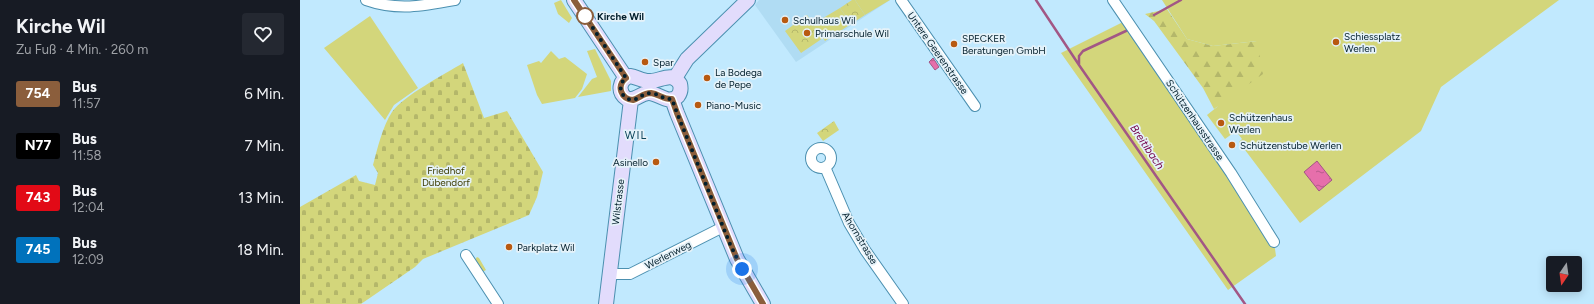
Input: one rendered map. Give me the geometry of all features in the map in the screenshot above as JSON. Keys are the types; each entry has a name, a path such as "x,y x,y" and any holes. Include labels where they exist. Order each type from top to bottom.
{"main road":[{"path":"574,0 626,78"},
{"path":"676,78 687,59 748,0"},
{"path":"633,76 651,82 667,76 676,78 680,84 680,90 678,95 672,99 664,99 650,93 631,100 624,97 620,89 621,83 626,78 633,76"},
{"path":"672,99 737,259 763,304"},
{"name":"Wilstrasse","path":"606,304 631,100"}],"street":[{"path":"366,0 387,6 455,0"},
{"name":"Untere Geerenstrasse","path":"901,0 975,106"},
{"name":"Schützenhausstrasse","path":"1114,0 1228,169 1274,242"},
{"name":"Ahornstrasse","path":"825,167 850,223 865,250 903,304"},
{"name":"Werlenweg","path":"610,274 630,274 723,227"},
{"path":"466,255 498,304"}],"shaded area":[{"name":"Primarschule Wil","path":"759,0 890,0 796,62 755,5"}],"green space":[{"path":"561,0 572,18 569,23 558,14 554,3"},
{"path":"852,0 855,0 865,15 851,24 840,8"},
{"path":"855,0 890,0 865,15"},
{"path":"1162,0 1559,0 1441,87 1421,131 1300,223 1239,142 1242,139 1236,131 1225,139 1207,115 1217,107 1257,41 1213,46 1187,39"},
{"path":"840,8 851,24 825,41 813,24"},
{"path":"1167,9 1187,39 1213,46 1257,41 1263,74 1214,109 1203,88 1154,21 1145,14"},
{"path":"807,15 823,38 801,53 785,31"},
{"path":"370,16 418,88 394,105 385,120 324,48"},
{"path":"1127,20 1274,242 1276,256 1228,290 1061,53"},
{"path":"595,49 611,81 611,91 578,97 592,79 597,77 587,51"},
{"path":"551,51 559,59 565,57 587,74 582,89 575,98 542,104 537,95 527,65 539,61 541,63"},
{"name":"Friedhof Dübendorf","path":"463,63 484,118 507,111 543,172 537,197 529,215 423,259 415,267 361,304 300,304 300,207 356,175 359,181 375,185 378,173 373,165 383,131 392,112 405,99 415,92"},
{"path":"834,121 839,130 823,141 817,133"},
{"path":"477,257 486,270 479,274 474,261"}],"water":[{"path":"933,58 939,67 935,70 929,62"},
{"path":"1317,161 1332,180 1319,191 1304,172"}],"waterway":[{"name":"Breitibach","path":"1036,0 1079,65 1245,304"},
{"path":"1154,15 1181,0"},
{"path":"1079,64 1079,56 1083,51 1128,30"}],"bus line":[{"name":"754","path":"574,0 617,67 626,78 622,81 620,86 622,95 631,100 639,98 641,95 647,93 658,95 664,99 672,99 730,244 747,278 763,304"}],"place":[{"name":"Kirche Wil","path":"585,16"},
{"name":"Schulhaus Wil","path":"785,20"},
{"name":"Primarschule Wil","path":"807,33"},
{"name":"Schiessplatz Werlen","path":"1336,42"},
{"name":"SPECKER Beratungen GmbH","path":"954,44"},
{"name":"Spar","path":"645,62"},
{"name":"La Bodega de Pepe","path":"707,78"},
{"name":"Piano-Music","path":"698,105"},
{"name":"Schützenhaus Werlen","path":"1221,123"},
{"name":"Schützenstube Werlen","path":"1232,145"},
{"name":"Asinello","path":"656,162"},
{"name":"Parkplatz Wil","path":"509,247"}],"district":[{"name":"WIL","path":"636,135"}],"route":[{"path":"585,16 617,67 626,78 622,81 620,86 624,97 633,100 639,98 641,95 650,93 658,95 664,99 672,99 730,244 742,269"}]}
